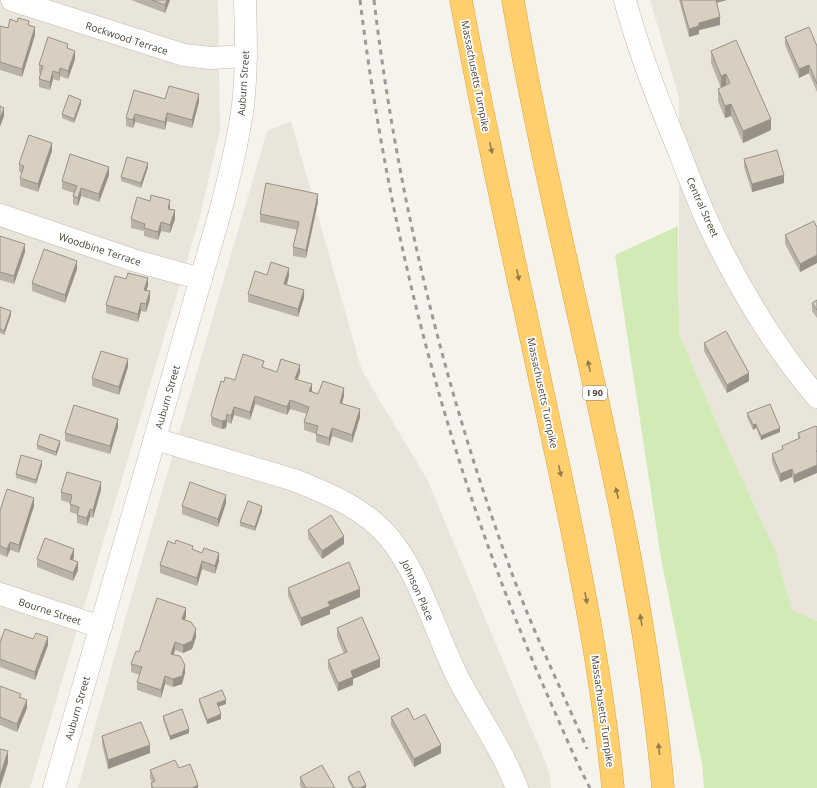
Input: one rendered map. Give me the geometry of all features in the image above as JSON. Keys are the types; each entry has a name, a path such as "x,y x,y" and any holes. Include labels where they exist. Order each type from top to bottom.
{"highway":[{"name":"Massachusetts Turnpike","path":"461,0 486,127 576,544 598,670 609,747 613,788"},
{"name":"I 90","path":"513,0 538,126 631,562 652,690 663,788"}],"street":[{"name":"Rockwood Terrace","path":"12,0 184,55 211,58 246,56"},
{"name":"Auburn Street","path":"54,788 201,279 234,157 243,103 246,56 245,0"},
{"name":"Central Street","path":"625,0 636,40 652,86 705,217 742,288 797,373 817,397"},
{"name":"Woodbine Terrace","path":"0,215 136,261 201,279"},
{"name":"Johnson Place","path":"155,439 307,486 350,505 379,527 400,552 409,567 458,676 518,788"},
{"name":"Bourne Street","path":"0,594 101,627"}],"shaded area":[{"path":"0,0 218,0 220,130 199,220 30,788 0,788"},
{"path":"650,0 817,0 817,621 792,610 775,550 720,431 679,333 679,98"},
{"path":"291,121 362,371 427,479 549,771 551,788 78,788 125,619 267,131"}],"green space":[{"path":"678,226 679,333 720,431 775,550 792,610 817,621 817,788 704,788 702,764 661,558 615,255"}],"building":[{"path":"152,0 167,0 165,5"},
{"path":"681,0 716,0 720,17 699,23 699,26 689,29"},
{"path":"18,18 29,21 28,25 35,27 22,69 0,62 0,26 8,28 10,19 17,22"},
{"path":"809,27 817,46 817,84 809,65 799,69 785,37"},
{"path":"48,37 68,44 67,48 75,51 68,71 60,68 59,73 53,71 50,82 39,79 43,66 39,65"},
{"path":"736,40 771,119 743,131 731,104 725,106 718,89 730,83 726,74 721,76 711,51"},
{"path":"169,86 199,94 192,120 167,113 165,122 135,114 133,120 126,118 134,90 165,99"},
{"path":"69,95 81,100 74,119 62,114"},
{"path":"0,106 4,108 0,119"},
{"path":"29,135 52,143 38,184 20,178 24,166 19,164"},
{"path":"777,150 784,175 752,184 744,159"},
{"path":"70,154 109,167 99,194 81,188 78,198 73,196 77,186 62,181"},
{"path":"127,157 148,163 141,183 121,177"},
{"path":"266,183 318,194 306,250 293,247 299,222 260,214"},
{"path":"151,195 170,200 168,209 175,210 170,225 161,222 158,232 144,228 145,224 131,219 137,197 150,201"},
{"path":"814,221 817,226 817,255 800,264 785,235"},
{"path":"0,236 25,244 14,276 0,272"},
{"path":"44,249 77,261 65,295 32,283"},
{"path":"271,262 289,268 284,284 304,290 298,309 248,294 255,271 267,275"},
{"path":"128,273 148,278 144,290 150,291 146,304 141,303 138,314 106,305 115,276 126,279"},
{"path":"817,300 817,310 812,303"},
{"path":"0,307 11,311 4,331 0,329"},
{"path":"726,331 749,373 727,385 704,343"},
{"path":"101,351 128,359 119,387 92,378"},
{"path":"243,354 264,361 262,367 277,372 281,359 300,365 295,379 312,384 309,391 318,394 323,381 344,388 340,403 360,409 352,435 332,428 329,438 316,434 318,426 304,422 309,407 290,400 287,407 255,396 250,412 234,407 231,416 227,414 226,420 222,421 213,418 211,415 221,381 224,382 225,377 235,380"},
{"path":"770,404 780,428 761,436 756,424 753,425 747,413"},
{"path":"74,405 118,419 110,446 65,433"},
{"path":"816,426 817,465 794,475 792,469 780,474 772,454 783,449 782,446 800,438 798,433"},
{"path":"40,434 60,441 56,452 37,445"},
{"path":"21,455 42,461 36,480 16,474"},
{"path":"67,472 101,482 93,510 90,509 87,518 77,515 79,507 70,504 72,495 61,492"},
{"path":"190,482 226,495 218,519 182,506"},
{"path":"7,489 34,498 19,545 10,542 7,549 0,546 0,511"},
{"path":"248,501 262,506 255,527 240,522"},
{"path":"331,515 344,536 322,551 308,530"},
{"path":"45,538 74,549 70,559 78,562 73,573 37,559"},
{"path":"176,540 193,546 192,549 202,553 204,548 219,553 215,566 202,561 197,578 160,565 168,541 175,544"},
{"path":"349,562 360,589 328,602 330,606 301,618 288,588"},
{"path":"157,598 186,608 182,619 191,622 196,629 192,641 183,645 175,642 171,654 180,656 185,665 182,676 173,679 165,676 161,690 137,682 142,667 131,664 136,651 139,652"},
{"path":"362,617 380,659 351,671 353,677 338,683 328,660 347,652 337,628"},
{"path":"5,629 33,639 36,633 48,637 35,672 0,659 0,642"},
{"path":"0,686 21,694 19,697 27,700 17,724 0,717"},
{"path":"222,690 226,700 217,703 221,714 207,720 199,699"},
{"path":"408,708 414,720 425,714 441,745 414,759 391,717"},
{"path":"182,709 189,729 170,736 163,716"},
{"path":"141,722 150,745 108,760 102,736"},
{"path":"0,749 8,751 0,776"},
{"path":"175,760 179,768 190,764 198,785 192,788 153,788 151,783 155,781 150,770"},
{"path":"322,765 335,788 306,788 300,777"},
{"path":"359,771 366,785 360,788 354,788 348,777"}],"railway":[{"path":"360,0 388,181 407,270 429,358 454,445 483,531 515,617 564,734 590,788"},
{"path":"374,0 396,150 428,298 447,371 491,515 517,587 542,648 587,749"}]}
